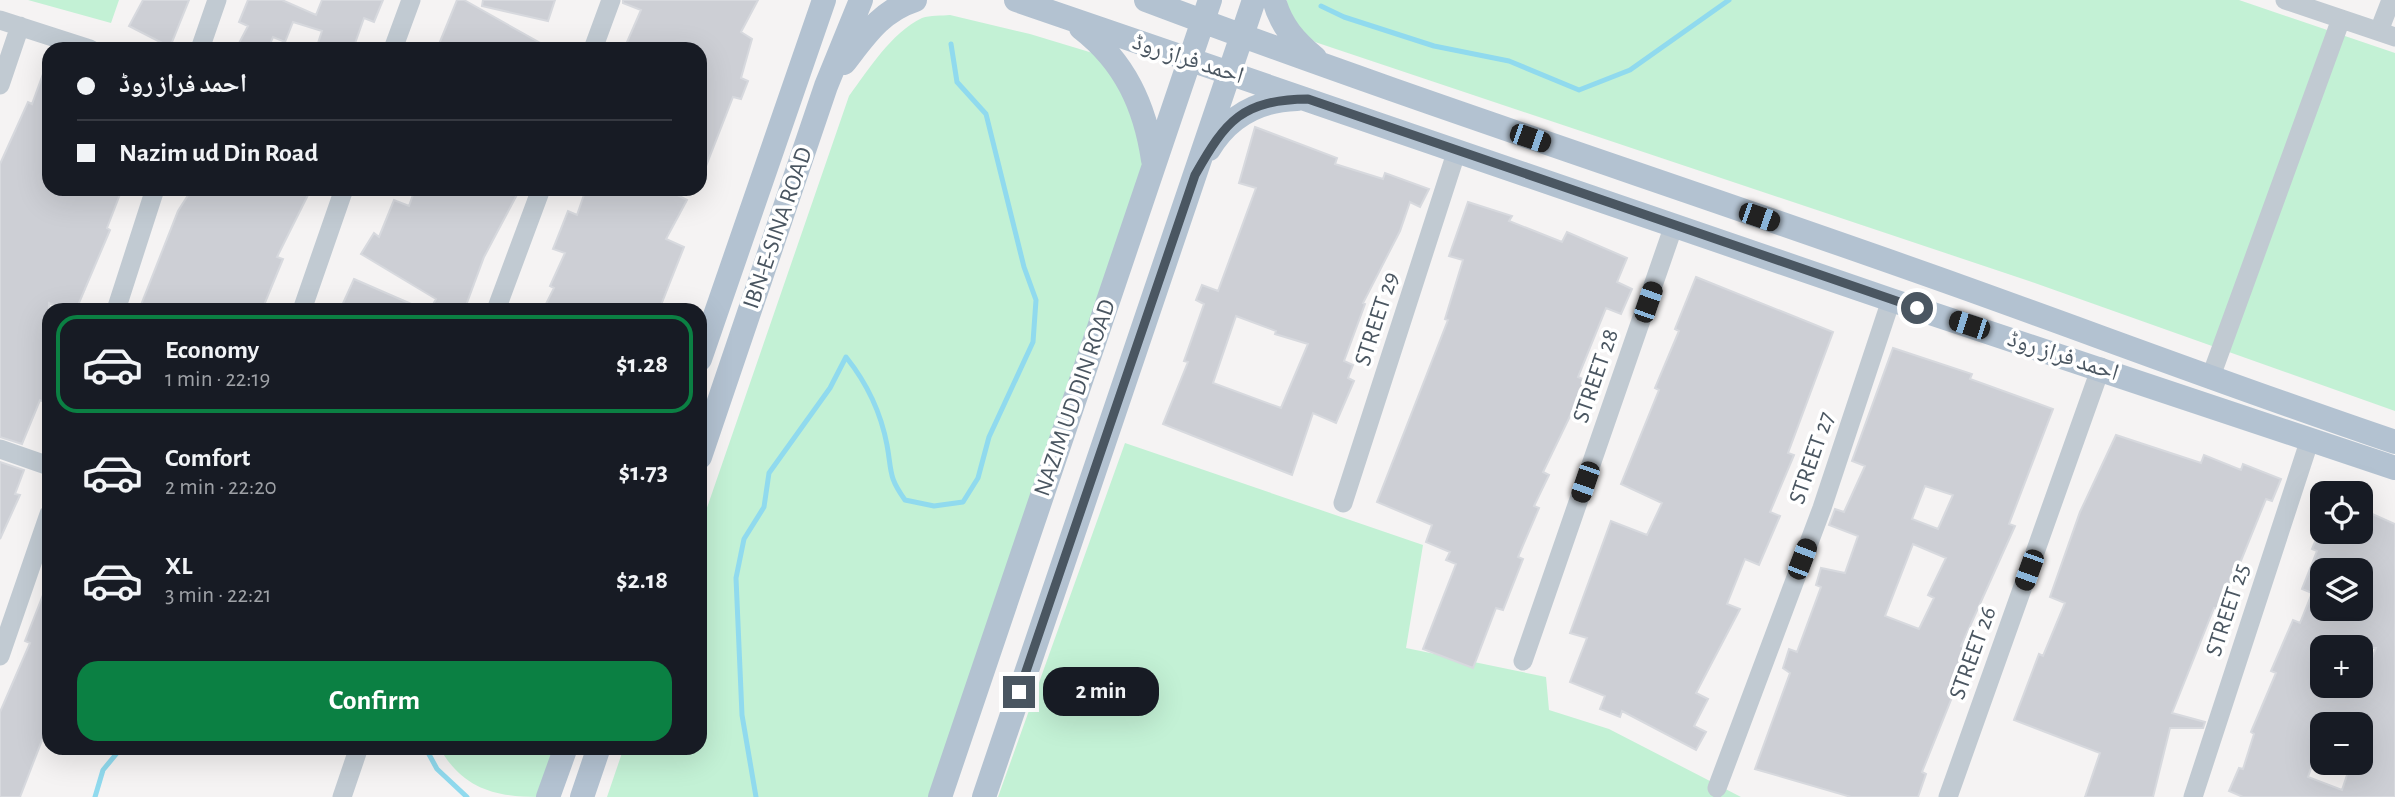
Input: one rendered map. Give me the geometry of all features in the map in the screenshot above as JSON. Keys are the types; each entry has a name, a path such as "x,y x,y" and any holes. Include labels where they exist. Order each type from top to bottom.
{"main road":[{"name":"IBN-E-SINA ROAD","path":"707,436 826,86 861,0"},
{"path":"826,86 879,19 900,5 915,0"},
{"name":"احمد فراز روڈ","path":"1016,0 1071,21 1230,71 1891,300 2101,367 2395,468"},
{"name":"احمد فراز روڈ","path":"1146,0 1206,11 1242,36 1326,68 1962,287 2210,379 2395,442"},
{"name":"NAZIM UD DIN ROAD","path":"984,797 1254,0"},
{"path":"1275,0 1279,19 1296,42 1326,68"},
{"name":"IBN-E-SINA ROAD","path":"707,338 819,6"},
{"name":"NAZIM UD DIN ROAD","path":"940,797 1206,11"},
{"path":"1071,21 1098,41 1121,67 1138,97 1149,130 1154,164"},
{"path":"1195,175 1217,136 1243,112 1273,99 1308,99"},
{"path":"2254,420 2263,397"},
{"path":"548,797 563,755"},
{"path":"582,797 596,757"}],"street":[{"path":"202,42 217,0"},
{"path":"396,42 411,0"},
{"path":"596,42 611,0"},
{"path":"2285,0 2387,34 2391,0"},
{"path":"2210,379 2341,19"},
{"path":"0,20 69,42"},
{"path":"0,85 20,26"},
{"name":"STREET 29","path":"1343,503 1457,150"},
{"path":"118,303 153,196"},
{"path":"304,303 342,196"},
{"path":"499,303 538,196"},
{"name":"STREET 28","path":"1523,661 1674,225"},
{"name":"STREET 27","path":"1717,789 1822,508 1891,300"},
{"name":"STREET 26","path":"1948,797 2101,367"},
{"name":"STREET 25","path":"2193,797 2310,439"},
{"path":"0,449 42,464"},
{"path":"0,656 42,533"},
{"path":"342,797 356,755"}],"green space":[{"path":"28,0 119,0 111,23"},
{"path":"1287,0 2239,0 2395,53 2395,411 2029,281 1315,42 1288,19"},
{"path":"950,15 1030,34 1096,54 1135,104 1147,155 930,797 607,797 621,755 707,755 707,508 849,96 881,52 900,33 922,18"},
{"path":"1125,443 1423,545 1406,648 1546,677 1549,710 1609,729 1741,797 998,797"},
{"path":"444,755 552,755 538,797 493,792 469,781"}],"building":[{"path":"143,0 189,0 172,42 160,42 129,26"},
{"path":"248,0 282,0 316,15 322,0 383,0 374,22 364,18 355,42 318,42 322,31 293,22 285,42 273,37 271,42 240,42 248,26 239,22"},
{"path":"457,0 464,0 539,42 440,42"},
{"path":"483,0 555,0 548,21 482,6"},
{"path":"623,0 758,0 741,32 752,39 741,78 748,81 741,99 733,97 707,164 707,42 627,42 641,10 623,3"},
{"path":"42,77 42,196 119,196 107,228 110,230 79,303 42,303 42,401 40,400 22,444 0,437 0,164 28,102 32,104"},
{"path":"1255,127 1337,158 1335,164 1383,179 1385,173 1429,189 1420,207 1410,202 1400,231 1363,303 1365,304 1344,361 1353,365 1348,378 1354,381 1336,423 1313,413 1292,475 1163,424 1188,362 1184,361 1204,304 1196,300 1202,285 1218,291 1256,188 1239,183","holes":["1236,316 1276,331 1275,334 1308,344 1281,408 1213,383"]},
{"path":"188,196 308,196 277,257 283,259 265,303 142,303 178,211"},
{"path":"413,196 516,196 484,257 467,303 434,303 436,299 361,254 374,233 379,237 394,200 409,206"},
{"path":"584,196 679,196 687,200 666,239 684,247 662,303 546,303 554,288 550,286 565,253 553,249 568,211 577,215"},
{"path":"1468,202 1512,216 1509,221 1562,242 1567,232 1627,258 1617,282 1632,289 1621,314 1606,308 1578,377 1587,381 1543,472 1549,475 1534,506 1539,508 1518,557 1523,559 1503,610 1496,608 1473,668 1423,649 1456,564 1446,560 1450,552 1426,542 1432,525 1377,502 1448,320 1445,319 1463,260 1449,256"},
{"path":"1696,277 1833,332 1788,453 1794,455 1770,512 1780,516 1759,565 1745,559 1727,604 1740,609 1696,693 1708,699 1694,726 1706,732 1696,750 1622,711 1620,717 1600,709 1605,696 1570,682 1587,638 1570,633 1611,521 1647,535 1662,503 1621,484 1659,390 1655,388 1679,331 1675,329"},
{"path":"354,279 409,303 343,303"},
{"path":"1893,348 1972,374 1970,379 2053,409 2009,524 2015,526 1961,646 1971,650 1922,772 1926,774 1918,797 1851,797 1755,769 1790,673 1783,668 1789,649 1797,652 1821,587 1816,585 1821,568 1845,573 1858,536 1829,525 1835,509 1844,512 1865,466 1852,461","holes":["1925,486 1953,495 1938,529 1912,519","1913,544 1946,558 1928,595 1934,598 1919,629 1885,616"]},
{"path":"2116,435 2201,463 2204,455 2241,470 2243,464 2281,479 2272,501 2266,499 2221,610 2214,608 2172,713 2205,722 2203,728 2170,728 2153,797 2085,797 2100,753 2014,720 2039,654 2043,656 2065,603 2050,597 2080,512"},
{"path":"0,462 24,470 15,494 20,495 0,539"},
{"path":"2373,514 2395,524 2395,797 2243,797 2229,791 2239,768 2243,769 2254,734 2251,732 2276,673 2271,671 2293,620 2300,623 2310,598 2310,621 2373,621 2373,558 2314,558 2317,551 2312,549 2314,544 2373,544"},
{"path":"2310,569 2310,592 2302,589"},
{"path":"42,597 42,740 20,797 0,797 0,712 30,643 25,641"}],"waterway":[{"path":"1321,6 1344,17 1434,46 1509,61 1579,90 1630,70 1729,0"},
{"path":"756,797 742,715 736,578 744,539 764,507 769,473 830,388 846,357 866,387 877,410 893,479 905,500 934,506 963,502 978,478 989,437 1033,342 1036,300 1024,267 986,114 957,82 951,44"},
{"path":"95,797 103,770 115,755"},
{"path":"429,755 437,769 467,797"}],"route":[{"path":"1019,692 1195,175 1217,136 1243,112 1273,99 1308,99 1917,308"}]}
